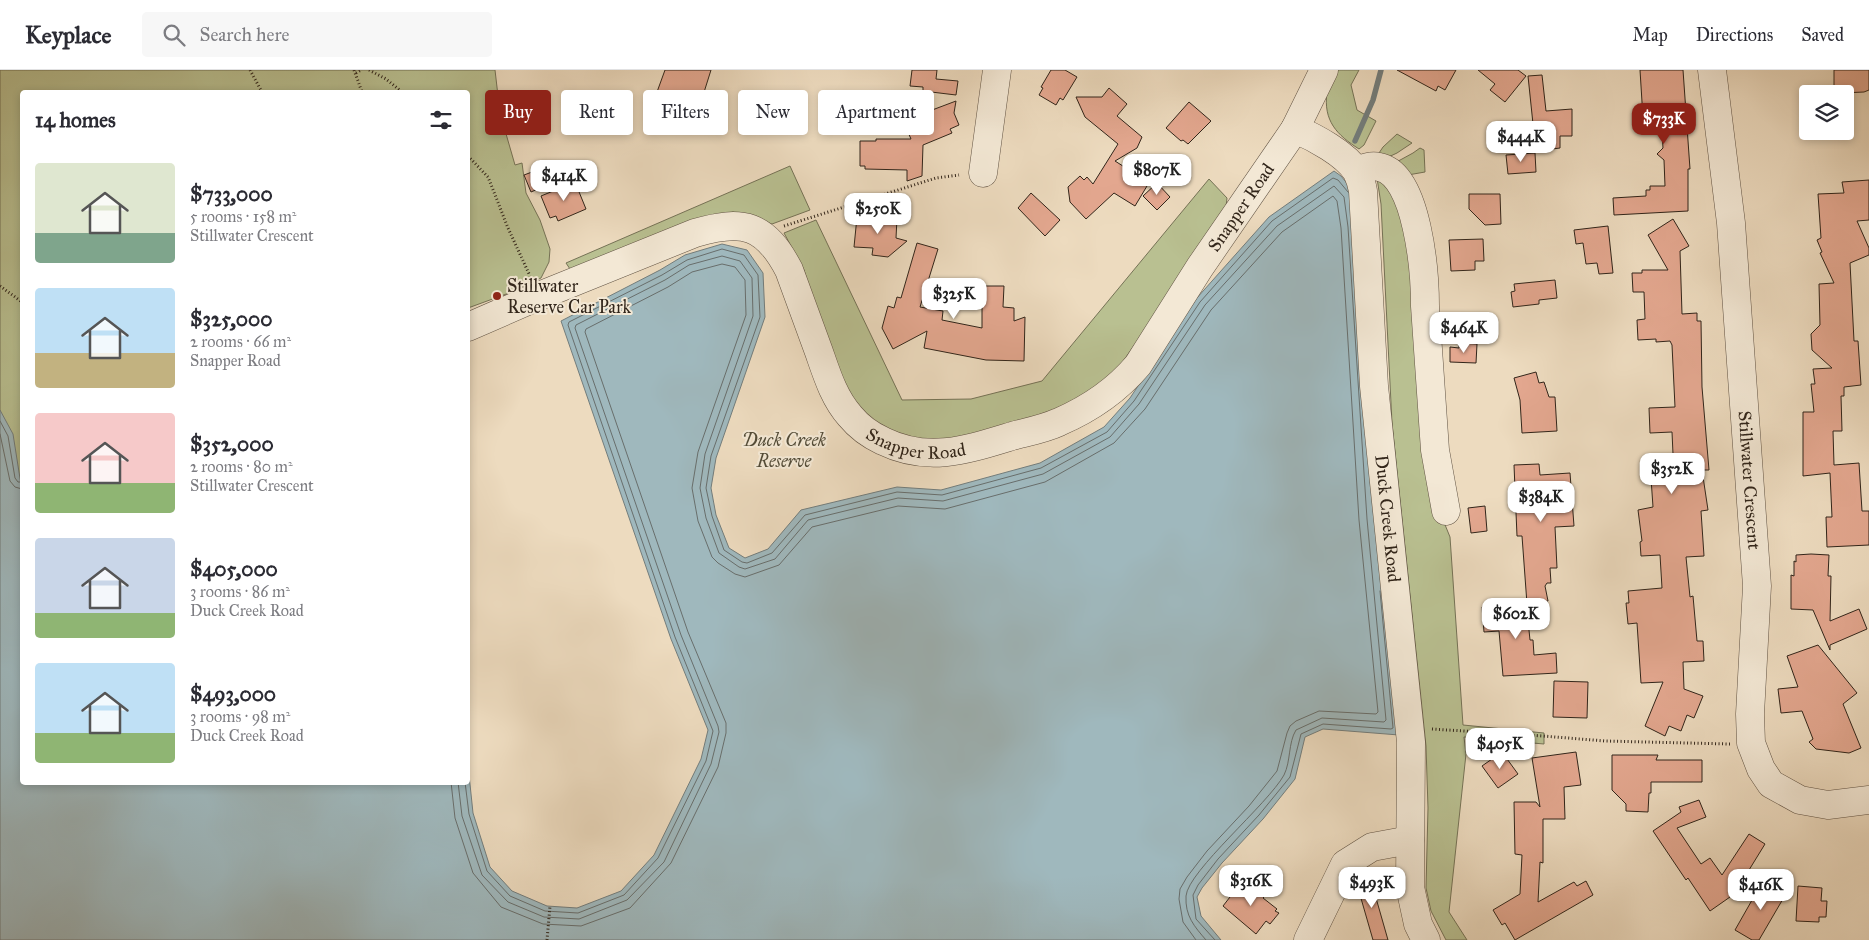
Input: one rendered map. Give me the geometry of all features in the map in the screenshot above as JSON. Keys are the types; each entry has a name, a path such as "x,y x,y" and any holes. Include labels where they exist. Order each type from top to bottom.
{"street":[{"path":"971,174 997,70"},
{"name":"Snapper Road","path":"470,326 538,296 695,233 735,225 756,230 780,253 789,270 832,388 840,404 861,428 875,437 904,449 933,453 970,449 1057,423 1097,401 1129,376 1138,365 1200,267 1295,129 1324,70"},
{"name":"Stillwater Crescent","path":"1712,70 1731,223 1757,586 1750,714 1751,743 1761,769 1771,784 1800,800 1828,805 1869,800"},
{"path":"1295,129 1324,144 1357,171 1368,166 1380,167 1394,176 1406,190 1419,242 1425,285 1424,306 1435,450 1446,511"},
{"name":"Duck Creek Road","path":"1357,171 1361,180 1365,204 1374,386 1411,742 1409,874 1412,902 1418,924 1426,940"},
{"path":"1308,940 1346,864 1372,847 1410,840"}],"path":[{"path":"250,70 261,90"},
{"path":"361,70 355,72 361,90"},
{"path":"369,70 386,79 400,90"},
{"path":"470,158 488,177 538,296"},
{"path":"784,226 936,178 971,174"},
{"path":"0,286 20,301"},
{"path":"1429,729 1605,741 1751,743"},
{"path":"547,940 550,906"}],"green space":[{"path":"0,70 495,70 497,90 485,90 485,135 506,135 515,165 522,163 526,193 540,220 550,249 549,262 541,278 509,293 470,307 470,90 20,90 20,768 0,765"},
{"path":"1337,70 1359,70 1351,85 1357,110 1376,121 1364,145 1359,149 1338,132 1333,126 1327,111 1328,89"},
{"path":"1397,134 1412,143 1382,160 1377,156 1383,147"},
{"path":"1420,148 1424,150 1425,172 1402,176 1391,165 1413,153"},
{"path":"790,166 810,210 772,224 733,212 686,225 572,272 566,263"},
{"path":"1377,178 1400,187 1439,510 1450,537 1463,725 1544,733 1544,744 1464,737 1466,754 1449,912 1467,940 1446,940 1431,911 1426,888 1428,808 1426,746 1392,423 1381,204"},
{"path":"1209,179 1227,198 1225,216 1112,377 1062,410 926,447 881,428 856,409 822,333 804,270 784,233 816,220 902,400 971,399 1042,381"}],"water":[{"path":"1334,171 1341,176 1354,192 1399,735 1323,729 1305,737 1295,779 1263,819 1222,863 1197,897 1201,916 1221,940 0,940 0,410 13,434 20,478 20,785 470,784 473,813 490,867 512,891 547,906 577,908 621,891 654,855 701,759 708,730 671,639 561,321 685,255 722,244 747,250 763,273 765,317 716,458 711,488 716,515 729,548 745,558 768,549 801,510 897,487 941,490 1040,463 1104,427 1130,398 1196,299 1269,217"}],"building":[{"path":"665,70 711,70 705,90 658,90"},
{"path":"912,70 937,70 936,79 958,81 956,95 934,92 934,90 923,90 923,87 910,86"},
{"path":"1051,70 1065,70 1077,77 1063,100 1060,98 1056,105 1039,95 1043,88 1041,87"},
{"path":"1397,70 1456,70 1445,90 1438,86 1436,91"},
{"path":"1478,70 1518,70 1526,76 1505,102 1490,90 1495,84"},
{"path":"1640,70 1683,70 1690,169 1688,169 1688,211 1614,215 1613,198 1646,196 1646,190 1650,190 1650,186 1665,186 1664,160 1657,154 1663,148 1661,117 1643,118"},
{"path":"1834,70 1869,70 1869,90 1854,92 1854,85 1834,85"},
{"path":"1542,75 1546,111 1572,109 1572,136 1560,136 1560,148 1544,150 1543,124 1533,124 1528,76"},
{"path":"1109,88 1127,104 1117,116 1142,137 1137,148 1115,161 1126,168 1124,171 1147,186 1135,206 1114,193 1086,219 1070,202 1068,187 1080,176 1084,180 1087,177 1093,184 1118,144 1085,117 1076,97 1102,97"},
{"path":"956,101 954,113 959,125 950,129 952,133 923,145 922,176 907,181 907,170 865,169 865,166 860,166 860,141 911,139 909,135 934,135 934,109"},
{"path":"1189,102 1211,121 1188,144 1183,140 1181,141 1166,128"},
{"path":"1535,153 1536,172 1508,174 1506,155"},
{"path":"540,169 547,185 531,192 524,175"},
{"path":"1869,180 1869,220 1857,221 1869,248 1869,255 1850,263 1854,341 1858,341 1861,385 1844,387 1844,396 1841,396 1842,431 1833,431 1834,465 1859,463 1862,511 1869,511 1869,545 1827,547 1826,517 1832,517 1830,473 1803,476 1803,412 1814,412 1811,384 1815,384 1813,369 1832,368 1812,350 1811,334 1820,325 1819,284 1834,283 1820,253 1822,252 1817,240 1821,238 1818,194 1844,193 1842,182"},
{"path":"575,182 586,209 558,221 556,216 550,218 541,196"},
{"path":"1157,183 1170,197 1157,210 1143,196"},
{"path":"1031,193 1060,220 1045,236 1018,208"},
{"path":"1469,194 1500,194 1501,224 1485,225 1469,209"},
{"path":"857,217 897,218 896,238 907,241 888,257 872,255 873,248 854,247"},
{"path":"1673,219 1689,246 1680,251 1682,314 1697,313 1697,321 1701,321 1702,387 1709,470 1702,470 1708,510 1701,511 1704,556 1686,557 1690,597 1693,596 1697,641 1703,641 1704,661 1683,662 1684,689 1703,696 1694,718 1687,715 1681,731 1669,726 1665,736 1645,726 1663,682 1641,683 1637,623 1628,624 1626,603 1629,603 1628,591 1662,588 1660,555 1641,556 1640,542 1642,541 1638,510 1653,507 1651,478 1674,476 1672,432 1650,433 1649,408 1675,407 1672,345 1670,341 1656,342 1656,339 1638,340 1637,320 1645,319 1644,292 1633,292 1632,273 1642,273 1642,270 1668,270 1648,235"},
{"path":"1608,226 1613,273 1599,274 1597,263 1586,264 1583,243 1576,244 1574,230"},
{"path":"1483,239 1484,261 1475,261 1475,270 1451,271 1449,240"},
{"path":"917,243 938,249 920,307 943,311 942,320 982,328 982,286 1004,286 1003,307 1014,308 1014,321 1025,317 1024,361 986,360 924,348 927,331 893,349 882,328 888,306 894,308 897,297 901,298"},
{"path":"1555,280 1557,298 1539,300 1539,304 1513,307 1511,292 1515,291 1514,284"},
{"path":"1459,343 1477,344 1476,363 1450,362 1450,347 1459,348"},
{"path":"1536,372 1539,383 1544,382 1549,397 1555,397 1557,431 1522,433 1520,400 1514,378"},
{"path":"1539,464 1540,475 1570,473 1574,526 1555,527 1557,568 1550,568 1551,583 1547,583 1545,586 1548,601 1527,604 1522,536 1517,536 1514,465"},
{"path":"1485,506 1487,531 1471,533 1468,508"},
{"path":"1796,555 1829,555 1828,576 1831,576 1830,621 1859,609 1867,629 1830,645 1830,650 1813,610 1791,609 1791,575 1794,576"},
{"path":"1526,601 1530,640 1533,640 1534,655 1556,653 1557,673 1503,676 1499,631 1484,632 1482,607 1484,605"},
{"path":"1818,645 1857,693 1843,704 1861,748 1849,753 1816,749 1809,742 1813,739 1802,711 1781,713 1778,689 1798,687 1787,656"},
{"path":"1554,681 1588,682 1587,718 1553,717"},
{"path":"1502,752 1518,774 1498,788 1482,766"},
{"path":"1576,752 1581,785 1564,787 1565,819 1543,819 1543,863 1540,862 1538,902 1574,882 1577,886 1586,881 1593,895 1515,940 1505,923 1502,925 1493,910 1520,894 1522,855 1515,854 1514,802 1536,802 1540,807 1532,758"},
{"path":"1612,755 1658,755 1656,760 1702,760 1702,782 1651,782 1648,812 1626,811 1626,804 1612,790"},
{"path":"1699,800 1706,817 1677,828 1701,864 1710,858 1722,875 1749,834 1765,844 1749,870 1760,876 1710,911 1688,878 1686,880 1653,831 1681,812 1679,807"},
{"path":"1370,877 1388,940 1373,940 1356,881"},
{"path":"1244,879 1265,896 1263,898 1277,909 1275,911 1279,913 1270,924 1266,921 1256,934 1223,906"},
{"path":"1764,879 1787,892 1759,940 1752,940 1735,930"},
{"path":"1798,886 1822,888 1821,901 1827,901 1826,917 1819,917 1819,922 1796,921"}],"waterway":[{"path":"1355,141 1373,100 1381,70"}],"place":[{"name":"Stillwater Reserve Car Park","path":"497,296"}],"park label":[{"name":"Duck Creek Reserve","path":"784,450"}]}
